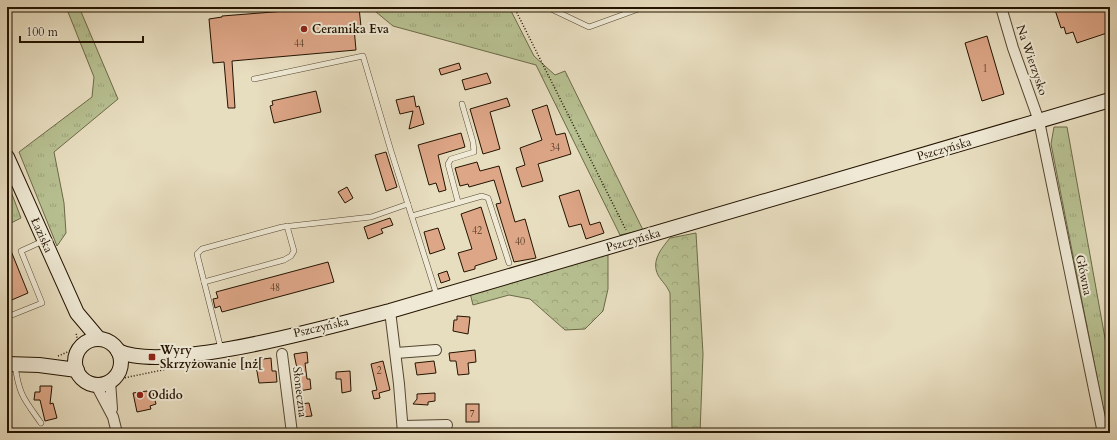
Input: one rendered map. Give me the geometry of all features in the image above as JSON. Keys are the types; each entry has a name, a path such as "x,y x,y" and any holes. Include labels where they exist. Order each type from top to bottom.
{"main road":[{"name":"Pszczyńska","path":"118,351 125,354 152,357 202,354 390,311 1110,100"},
{"name":"Łaziska","path":"7,157 77,313 99,339"},
{"name":"Łaziska","path":"77,313 80,349"},
{"path":"39,365 68,358 87,342 99,339 108,342 118,351 121,360 119,370 110,381 96,385 84,380 75,364 80,349"},
{"name":"Pszczyńska","path":"119,370 130,364 152,357"},
{"path":"11,364 39,365 77,370"}],"street":[{"name":"Na Wierzysko","path":"1001,7 1013,48 1040,121"},
{"name":"Główna","path":"1040,121 1103,433"},
{"path":"390,311 396,353 403,429 447,425"},
{"path":"396,353 436,350"},
{"name":"Słoneczna","path":"282,354 292,433"},
{"path":"110,381 112,417"},
{"path":"96,385 112,417 117,433"}],"lane":[{"path":"547,7 589,28 644,7"},
{"path":"254,79 364,56 437,297"},
{"path":"458,202 448,164 451,159 474,152 473,142 462,104"},
{"path":"412,216 482,196 488,198 509,263"},
{"path":"221,350 197,254 202,249 287,226 371,216 408,204"},
{"path":"204,282 284,260 291,256 294,251 287,226"},
{"path":"7,317 42,303 21,251 44,241"},
{"path":"11,364 22,397 42,423"}],"path":[{"path":"514,7 632,241"}],"green space":[{"path":"66,7 79,7 118,99 54,152 64,203 66,233 57,246 19,152 92,97 94,77"},
{"path":"370,7 509,7 534,56 555,75 565,71 643,230 620,235 536,65 393,26"},
{"path":"1054,127 1067,127 1110,366 1110,433 1108,433 1051,144"},
{"path":"7,181 21,218 7,225"},
{"path":"696,233 703,354 700,433 672,433 670,293 658,275 656,270 656,260 660,251 670,238"},
{"path":"608,253 608,289 603,311 585,329 565,330 530,299 509,295 473,305 470,293"}],"building":[{"path":"337,7 359,7 361,27 354,28 356,50 232,61 235,108 228,108 224,62 213,63 209,19 222,16"},
{"path":"1054,7 1110,7 1110,32 1077,43 1073,32 1066,34 1064,27 1061,28"},
{"path":"987,36 1004,94 982,101 965,43"},
{"path":"459,63 461,69 441,75 439,69"},
{"path":"487,73 491,83 465,90 462,80"},
{"path":"316,91 321,112 274,123 270,106 273,105 272,101"},
{"path":"414,96 416,107 419,106 424,124 409,129 413,111 400,114 396,100"},
{"path":"507,98 510,106 490,112 500,149 483,154 470,109"},
{"path":"547,105 556,135 565,133 571,154 538,164 543,181 522,187 516,168 525,165 520,148 542,140 532,110"},
{"path":"461,133 465,147 438,155 446,190 439,192 436,183 429,185 418,145"},
{"path":"386,152 397,187 386,191 375,155"},
{"path":"477,162 480,171 499,166 515,222 525,219 536,258 514,262 496,204 501,203 494,180 469,187 468,184 460,186 455,168"},
{"path":"347,187 353,198 345,203 338,192"},
{"path":"579,190 590,225 600,222 604,233 586,239 581,224 569,227 559,196"},
{"path":"481,207 497,259 475,266 475,269 464,272 458,253 472,249 461,214"},
{"path":"390,218 393,225 381,229 383,233 368,239 364,227"},
{"path":"438,228 445,249 430,254 424,232"},
{"path":"7,241 28,293 7,302"},
{"path":"328,262 334,282 222,312 220,306 215,308 213,299 218,298 216,292"},
{"path":"447,271 450,280 441,283 438,274"},
{"path":"457,316 470,317 468,334 453,331 454,320 457,320"},
{"path":"475,350 476,362 468,363 469,374 458,375 456,361 450,361 449,353"},
{"path":"307,352 308,363 305,363 307,379 310,379 311,389 299,391 298,383 300,383 294,354"},
{"path":"271,358 272,371 276,371 277,382 259,383 255,360"},
{"path":"383,361 390,390 379,393 380,398 374,399 372,391 377,390 371,364"},
{"path":"434,361 436,373 417,375 415,363"},
{"path":"350,371 351,391 342,393 341,379 336,379 336,372"},
{"path":"40,386 52,386 50,404 53,403 57,418 45,421 40,400 34,400 35,392 40,392"},
{"path":"147,391 148,394 153,393 156,404 150,406 151,409 137,412 133,393"},
{"path":"435,393 435,401 428,402 428,405 413,404 417,399 417,394"},
{"path":"309,403 312,416 301,417 300,404"},
{"path":"466,404 479,404 479,422 466,422"}],"place":[{"name":"Ceramika Eva","path":"304,29"},
{"name":"Wyry Skrzyżowanie [nż[","path":"152,357"},
{"name":"Odido","path":"140,395"}]}
